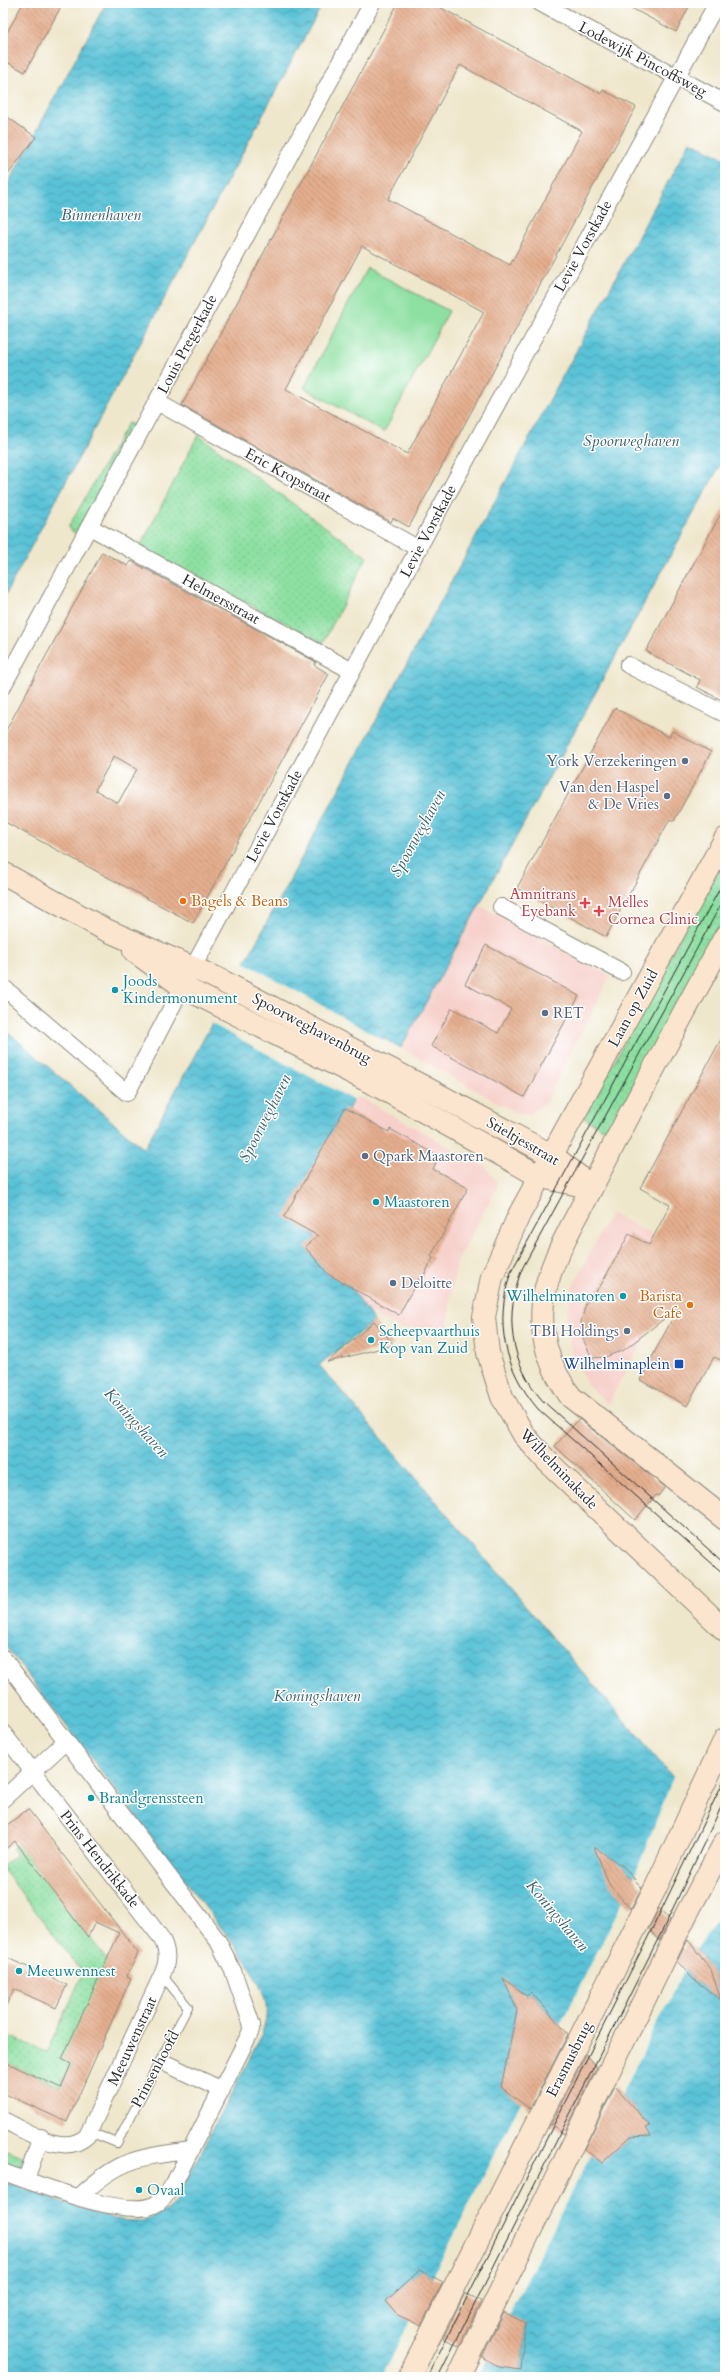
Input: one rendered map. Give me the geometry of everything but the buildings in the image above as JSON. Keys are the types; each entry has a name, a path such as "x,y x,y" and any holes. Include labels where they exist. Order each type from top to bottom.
{"main road":[{"name":"Laan op Zuid","path":"541,1177 725,839"},
{"path":"3,873 104,929 193,966"},
{"path":"104,929 180,992"},
{"path":"725,937 614,1140 560,1250 544,1295 544,1332 553,1367 561,1383 578,1404 725,1519"},
{"name":"Spoorweghavenbrug","path":"193,966 383,1077"},
{"name":"Spoorweghavenbrug","path":"180,992 204,998 383,1077"},
{"name":"Stieltjesstraat","path":"383,1077 553,1156 592,1187"},
{"name":"Stieltjesstraat","path":"383,1077 541,1177 592,1187"},
{"name":"Wilhelminakade","path":"541,1177 508,1239 488,1290 484,1318 485,1335 492,1367 502,1397 524,1435 546,1460 725,1630"},
{"name":"Erasmusbrug","path":"409,2377 652,1894 725,1739"},
{"path":"458,2377 688,1911 725,1842"}],"street":[{"name":"Louis Pregerkade","path":"3,686 372,3"},
{"name":"Lodewijk Pincoffsweg","path":"540,3 725,103"},
{"name":"Levie Vorstkade","path":"3,987 127,1093 193,966 352,670 717,3"},
{"name":"Eric Kropstraat","path":"157,402 419,549"},
{"name":"Helmersstraat","path":"90,527 352,670"},
{"path":"628,665 725,714"},
{"path":"501,908 622,972"},
{"path":"3,1658 197,1913 225,1954 251,2021 250,2033 170,2190 154,2205 140,2209 124,2208 3,2172"},
{"name":"Prins Hendrikkade","path":"3,1733 159,1936 166,1948"},
{"path":"3,1799 66,1741"},
{"name":"Meeuwenstraat","path":"90,2132 162,1975 167,1960 166,1948"},
{"name":"Prinsenhoofd","path":"167,2064 222,2090"},
{"path":"3,2120 42,2138 58,2144 69,2146 81,2142 90,2132"},
{"path":"26,2179 42,2138"},
{"path":"80,2196 104,2174 125,2162 191,2150"}],"lane":[{"name":"Prinsenhoofd","path":"90,2132 117,2143 188,2007 162,1975"}],"shaded area":[{"path":"479,905 610,976 545,1103 528,1115 518,1114 401,1048"},
{"name":"Maastoren","path":"356,1095 486,1167 496,1181 496,1189 458,1260 451,1293 448,1328 401,1329 366,1310 298,1212"},
{"path":"611,1213 690,1255 608,1404 587,1384 572,1354 566,1319 573,1286"}],"green space":[{"path":"367,268 449,311 384,432 304,388"},
{"path":"128,423 134,425 134,427 76,534 69,529 69,526"},
{"path":"198,435 367,557 323,643 140,547"},
{"path":"725,854 725,922 610,1131 607,1131 584,1118"},
{"path":"18,1844 107,1960 71,2064 60,2087 3,2061 3,2049 9,2036 47,2053 83,1973 3,1869 3,1865 17,1854 12,1848"},
{"path":"3,2148 24,2157 19,2170 3,2164"}],"water":[{"name":"Binnenhaven","path":"106,3 323,3 3,599 3,193"},
{"path":"690,141 725,159 725,456 401,1048 383,1038 298,1212 374,1321 319,1365 725,1838 725,2377 3,2377 3,2182 121,2221 137,2222 159,2215 171,2206 177,2199 259,2040 266,2019 263,1993 247,1965 248,1963 3,1643 3,1028 144,1149","holes":["624,1867 703,1958 715,1982 712,1993 693,1979 610,1886","512,1984 527,1996 531,1992 650,2126 646,2128 650,2136 630,2137 602,2162 501,2087 517,2010 510,1995","420,2270 525,2323 521,2369 499,2367 398,2315 386,2301"]}],"pier":[{"path":"244,962 398,1048 384,1041 355,1101 210,1023"},
{"path":"674,1775 725,1835 725,1909 695,1951 633,1880"},
{"path":"624,1899 685,1968 621,2096 559,2027"},
{"path":"522,2100 592,2152 508,2317 432,2278"},
{"path":"411,2319 488,2358 478,2377 382,2377"}],"tram line":[{"path":"725,879 511,1272 503,1309 505,1344 510,1361 526,1394 538,1409 725,1575"},
{"path":"725,897 523,1267 513,1302 512,1320 513,1337 523,1371 532,1387 543,1401 725,1564"},
{"path":"427,2377 655,1923 725,1778"},
{"path":"438,2377 664,1927 725,1799"}],"place":[{"name":"York Verzekeringen","path":"685,761"},
{"name":"Van den Haspel & De Vries","path":"667,796"},
{"name":"Bagels & Beans","path":"183,901"},
{"name":"Amnitrans Eyebank","path":"585,903"},
{"name":"Melles Cornea Clinic","path":"599,911"},
{"name":"Joods Kindermonument","path":"115,990"},
{"name":"RET","path":"545,1013"},
{"name":"Qpark Maastoren","path":"365,1156"},
{"name":"Maastoren","path":"376,1202"},
{"name":"Deloitte","path":"393,1283"},
{"name":"Wilhelminatoren","path":"623,1296"},
{"name":"Barista Cafe","path":"690,1305"},
{"name":"TBI Holdings","path":"627,1331"},
{"name":"Scheepvaarthuis Kop van Zuid","path":"371,1340"},
{"name":"Wilhelminaplein","path":"679,1364"},
{"name":"Brandgrenssteen","path":"91,1798"},
{"name":"Meeuwennest","path":"19,1971"},
{"name":"Ovaal","path":"139,2190"}],"water label":[{"name":"Spoorweghaven","path":"631,440"},
{"name":"Spoorweghaven","path":"417,833"},
{"name":"Spoorweghaven","path":"264,1118"},
{"name":"Koningshaven","path":"137,1422"},
{"name":"Koningshaven","path":"317,1695"},
{"name":"Koningshaven","path":"558,1915"}]}
